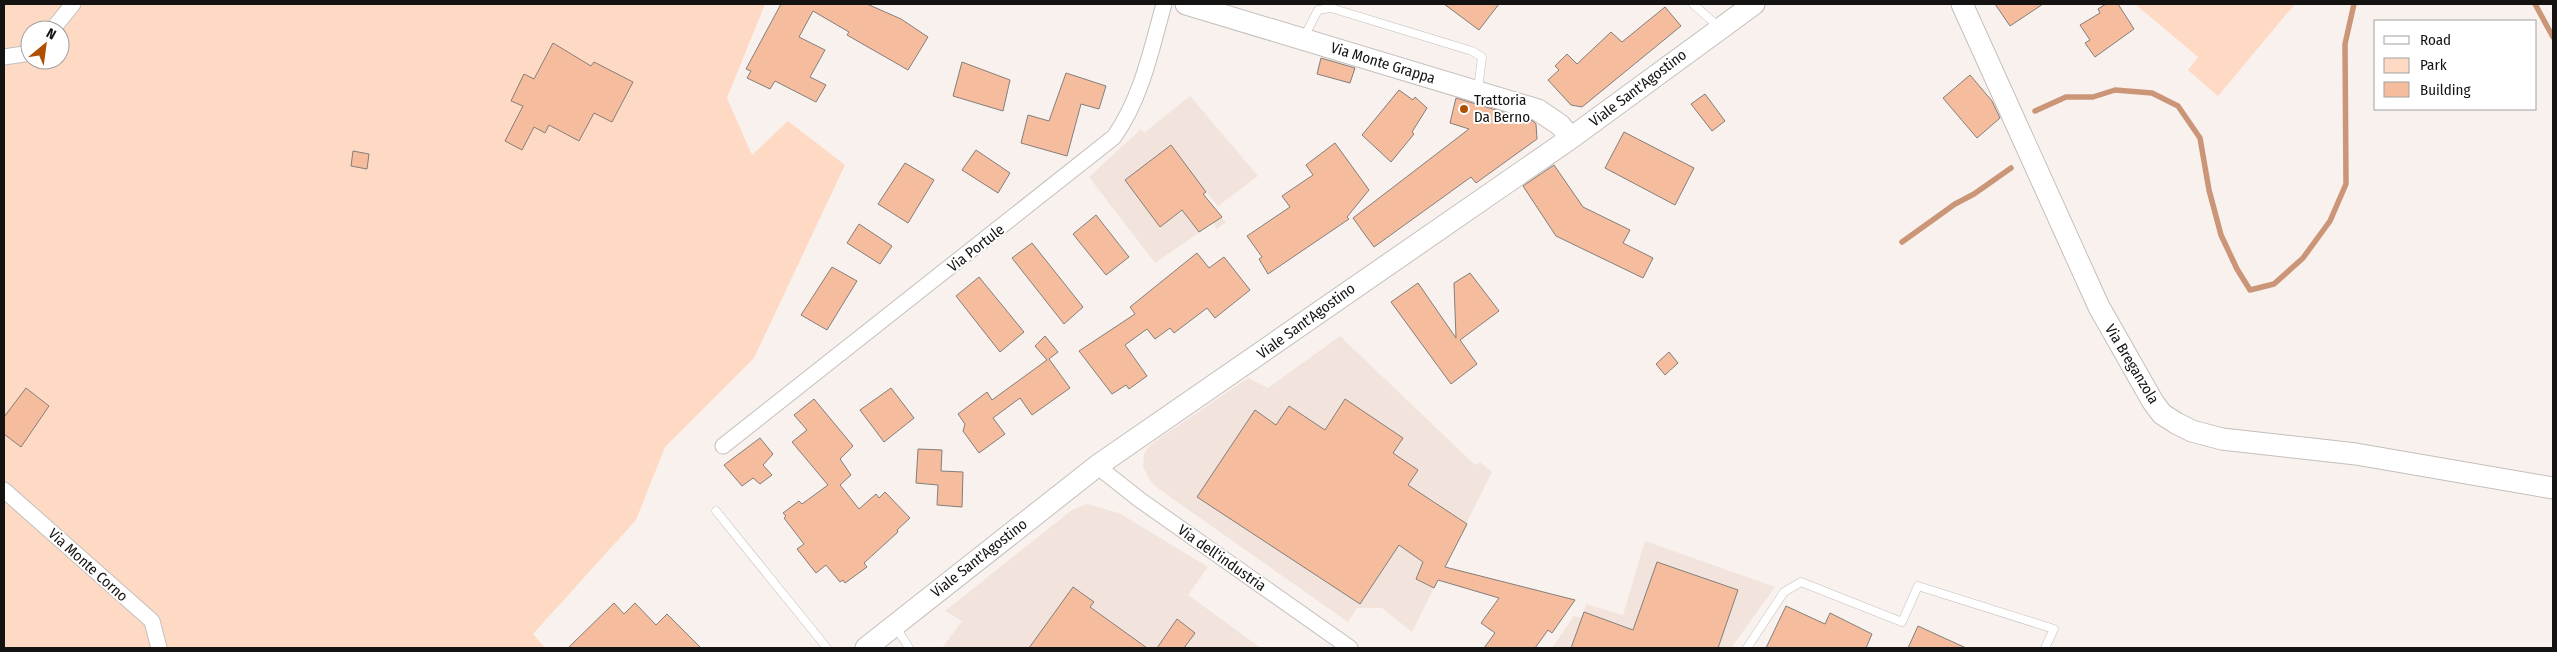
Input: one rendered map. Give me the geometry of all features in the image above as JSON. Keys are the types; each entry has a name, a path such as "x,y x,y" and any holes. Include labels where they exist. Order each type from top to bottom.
{"street":[{"path":"60,20 73,4"},
{"name":"Via Portule","path":"724,446 1094,155 1114,136 1127,118 1142,86 1164,4"},
{"name":"Via Monte Grappa","path":"1186,4 1538,110 1560,125 1571,138"},
{"name":"Viale Sant'Agostino","path":"866,648 1097,466 1571,138 1754,4"},
{"name":"Via Breganzola","path":"1962,4 2099,307 2153,402 2162,414 2192,431 2222,439 2356,454 2553,488"},
{"path":"4,57 20,55"},
{"name":"Via dell'industria","path":"1097,466 1140,500 1350,648"},
{"name":"Via Monte Corno","path":"4,490 152,621 159,648"}],"lane":[{"path":"1693,4 1720,28"},
{"path":"1303,39 1318,10 1331,8 1472,51 1482,57 1478,92"},
{"path":"716,511 827,648"},
{"path":"1748,648 1784,592 1801,582 1902,622 1918,586 2054,629 2045,648"},
{"path":"895,625 908,648"}],"shaded area":[{"path":"1190,96 1258,176 1218,206 1206,192 1203,194 1226,222 1217,229 1213,223 1155,263 1089,177 1141,129 1144,133"},
{"path":"1340,336 1475,465 1480,462 1492,472 1412,632 1382,608 1357,608 1348,622 1156,487 1149,479 1143,466 1144,455 1148,447 1248,378 1268,388"},
{"path":"1087,504 1119,513 1208,567 1188,595 1261,648 942,648 962,621 945,611 1072,510"},
{"path":"1645,541 1775,587 1731,648 1552,648 1574,616 1582,618 1586,604 1623,615"}],"green space":[{"path":"4,4 765,4 727,98 752,155 788,121 845,165 754,358 665,447 636,520 533,634 545,648 4,648"},
{"path":"2135,4 2295,4 2218,96 2188,70 2198,57"}],"building":[{"path":"781,4 867,4 901,19 928,37 908,70 847,35 849,32 813,11 799,37 825,50 810,77 826,85 816,102 775,81 770,89 747,78 751,71 746,69"},
{"path":"1444,4 1499,4 1479,30"},
{"path":"1995,4 2043,4 2010,26"},
{"path":"2106,4 2118,4 2134,29 2095,57 2085,43 2090,40 2080,25 2100,13 2098,9"},
{"path":"1665,7 1681,26 1582,107 1571,105 1548,80 1559,70 1555,66 1567,54 1577,64 1611,32 1622,42"},
{"path":"553,43 591,66 594,62 633,82 612,122 594,113 579,141 549,125 545,133 534,127 522,150 505,141 523,106 511,101 524,74 534,79"},
{"path":"1321,58 1355,68 1350,83 1317,74"},
{"path":"962,62 1010,80 1003,111 953,96"},
{"path":"1066,73 1106,86 1099,109 1081,104 1067,156 1021,143 1028,115 1049,121"},
{"path":"1970,75 1992,101 2000,118 1977,138 1943,98"},
{"path":"1399,90 1413,100 1415,97 1427,108 1412,132 1414,134 1391,162 1362,135"},
{"path":"1705,94 1725,121 1712,131 1691,104"},
{"path":"1456,98 1533,121 1536,124 1537,139 1476,183 1471,177 1374,247 1353,218 1469,129 1450,123"},
{"path":"1624,132 1694,168 1675,205 1605,168"},
{"path":"1335,143 1369,190 1347,217 1349,219 1268,274 1259,259 1262,257 1247,236 1290,207 1282,196 1313,175 1306,165"},
{"path":"1171,145 1206,192 1203,194 1222,217 1199,232 1182,210 1160,227 1125,180"},
{"path":"976,150 1010,173 998,193 962,170"},
{"path":"353,151 369,154 367,169 351,166"},
{"path":"905,163 934,180 908,223 878,204"},
{"path":"1554,165 1583,207 1630,230 1623,243 1653,258 1643,278 1556,236 1523,186"},
{"path":"1096,215 1129,257 1106,275 1073,234"},
{"path":"859,224 892,246 880,264 847,243"},
{"path":"1032,243 1083,307 1064,324 1012,258"},
{"path":"1197,253 1209,268 1224,257 1250,290 1215,318 1207,308 1174,333 1170,328 1155,339 1147,329 1125,345 1147,376 1129,389 1126,385 1112,394 1079,351 1135,314 1130,307"},
{"path":"832,267 857,281 827,330 801,315"},
{"path":"1470,273 1499,311 1460,340 1477,364 1451,384 1391,302 1418,283 1456,338 1454,283"},
{"path":"979,277 1024,332 1000,352 956,296"},
{"path":"1045,336 1058,352 1049,359 1070,388 1032,415 1020,398 993,418 1005,434 979,453 963,431 965,424 958,414 987,392 992,400 1047,360 1035,346"},
{"path":"1669,352 1678,363 1665,375 1656,364"},
{"path":"26,388 49,406 21,447 4,434 4,417"},
{"path":"891,388 914,418 884,442 860,410"},
{"path":"814,399 853,446 840,459 851,475 840,485 859,509 876,494 879,498 885,492 910,518 897,530 898,532 864,563 867,567 845,583 843,580 840,582 826,565 816,573 797,549 804,544 784,518 786,516 783,513 799,501 802,504 828,485 792,442 807,430 794,415"},
{"path":"1345,399 1403,438 1393,453 1418,470 1408,485 1467,524 1445,567 1575,600 1552,633 1548,630 1535,648 1484,648 1495,633 1481,623 1499,598 1438,580 1434,588 1416,579 1423,562 1399,545 1360,604 1197,497 1255,410 1276,425 1289,406 1325,430"},
{"path":"760,438 773,454 763,465 772,475 760,484 753,478 742,486 724,465"},
{"path":"918,449 942,450 941,471 963,472 962,507 937,505 938,485 916,483"},
{"path":"1657,562 1738,590 1718,648 1571,648 1584,612 1633,630"},
{"path":"1073,587 1094,602 1090,607 1147,648 1029,648"},
{"path":"614,603 624,614 635,603 656,625 667,614 701,648 568,648"},
{"path":"1786,606 1825,624 1830,613 1872,634 1866,648 1766,648"},
{"path":"1177,619 1195,633 1184,648 1157,648"},
{"path":"1918,626 1966,648 1908,648"}],"waterway":[{"path":"2035,111 2066,97 2093,97 2115,90 2152,93 2178,106 2200,138 2209,190 2221,235 2237,269 2250,290 2274,284 2303,258 2330,221 2346,184 2345,44 2354,4"},
{"path":"2535,4 2553,37"},
{"path":"1902,242 1955,204 1974,194 2011,168"}],"place":[{"name":"Trattoria Da Berno","path":"1464,109"}]}
